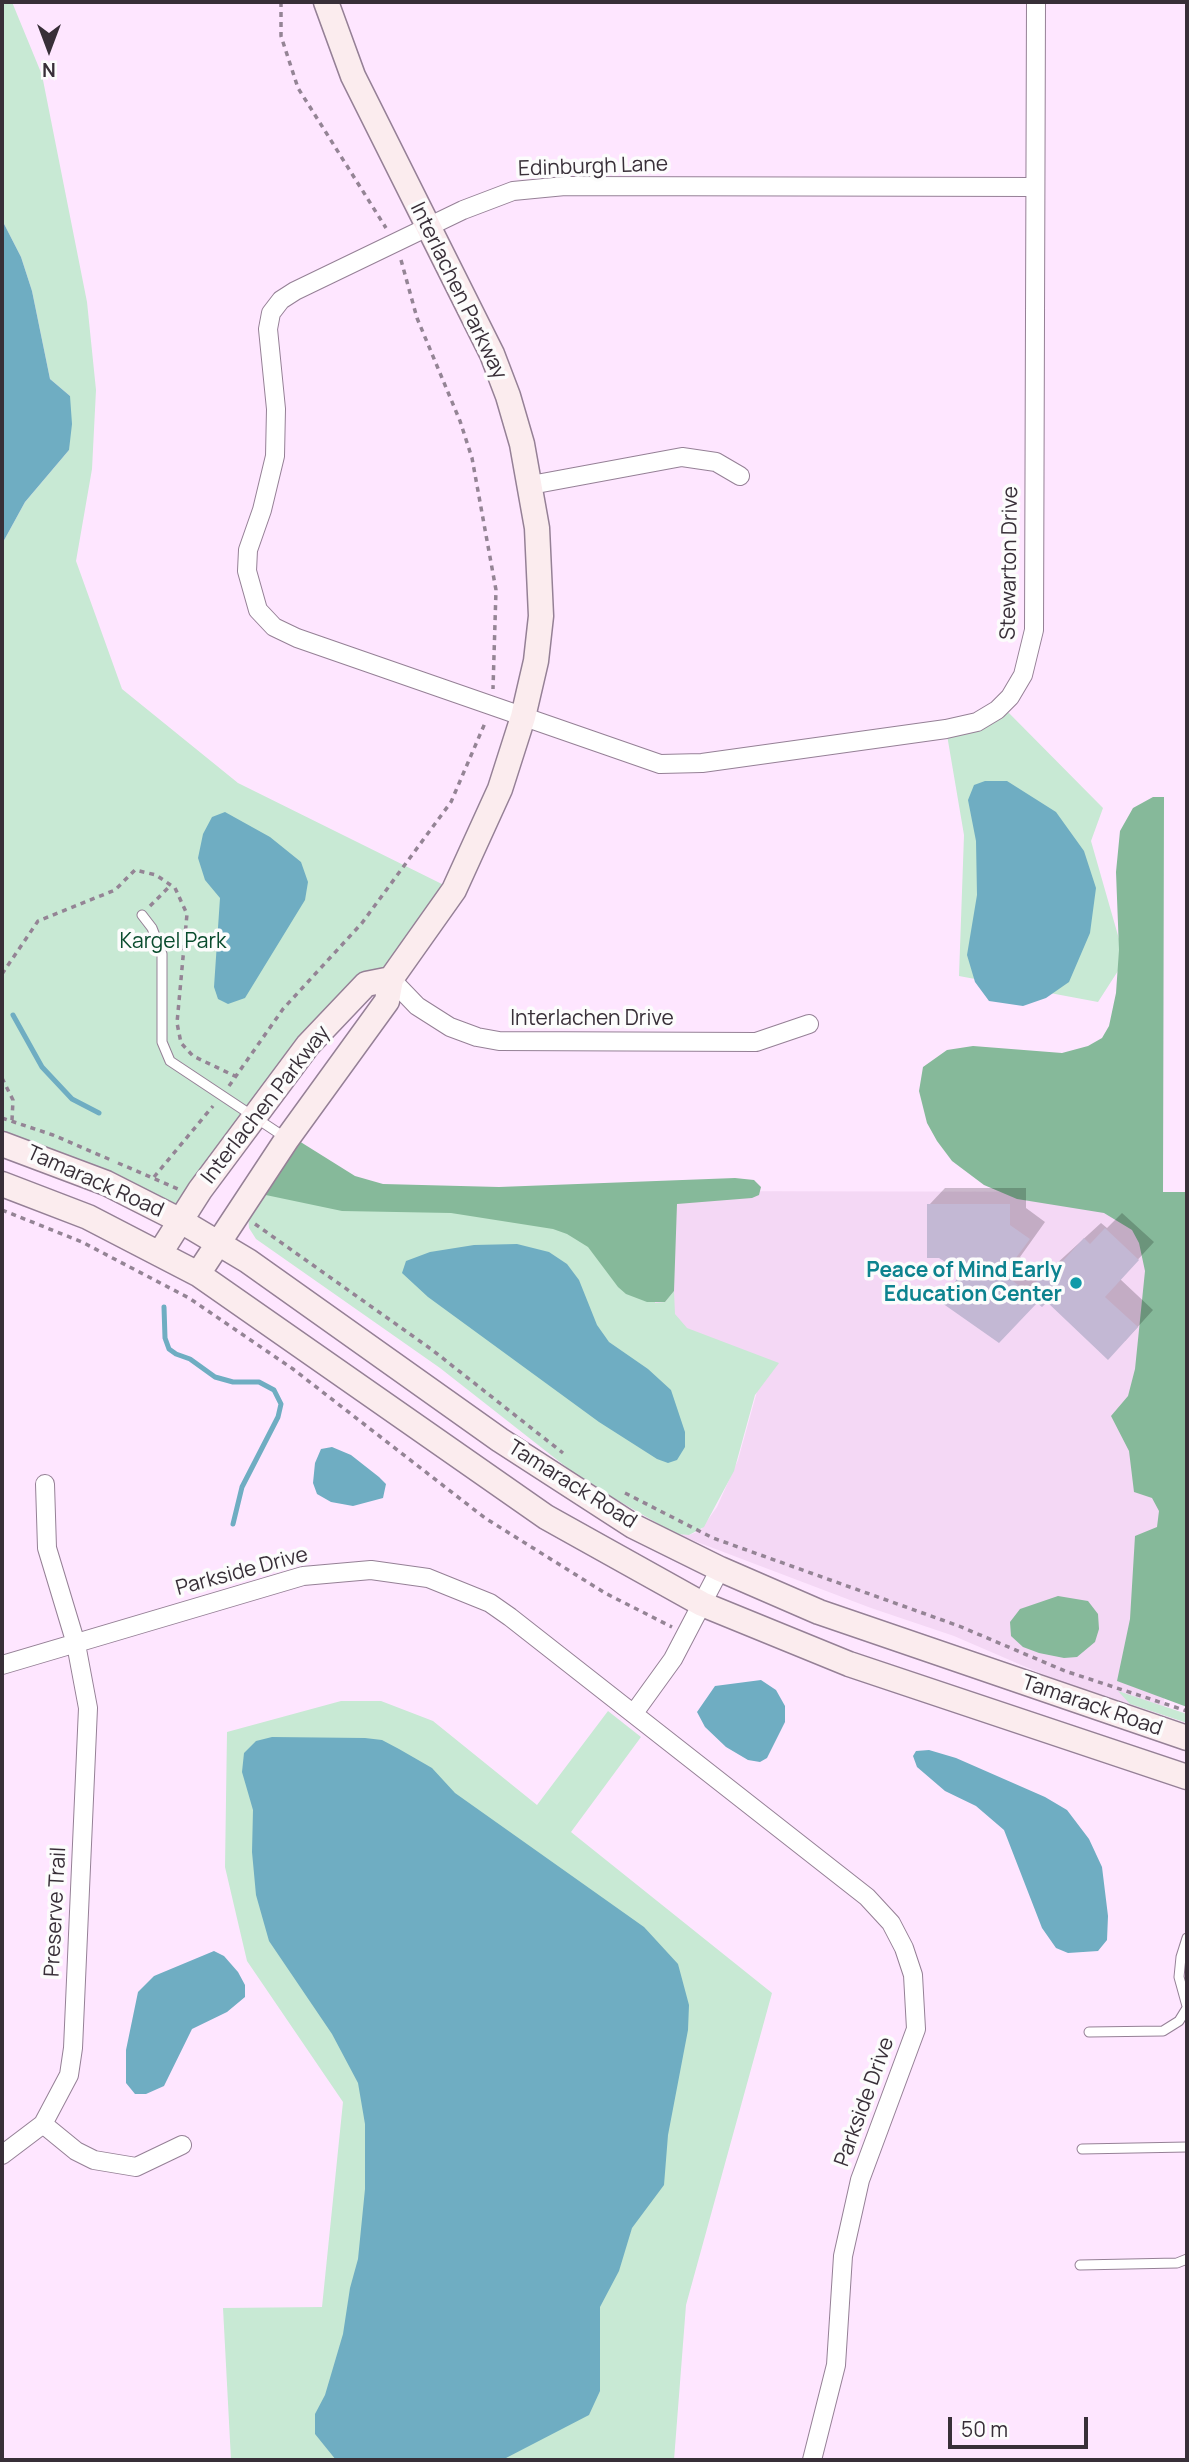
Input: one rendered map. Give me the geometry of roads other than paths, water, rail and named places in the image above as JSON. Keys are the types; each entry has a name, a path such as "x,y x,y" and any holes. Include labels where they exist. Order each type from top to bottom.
{"street":[{"name":"Interlachen Parkway","path":"198,1274 287,1139 387,1001 391,979 454,890 500,789 523,717 536,661 541,616 537,528 530,485 515,420 492,354 353,76 326,2"},
{"name":"Stewarton Drive","path":"523,717 634,757 660,764 682,765 956,727 977,722 997,710 1010,697 1023,675 1034,630 1036,2"},
{"name":"Edinburgh Lane","path":"523,717 297,638 274,627 258,610 250,591 248,550 270,483 277,432 268,340 271,313 281,300 396,243 513,191 542,187 1035,187"},
{"path":"530,485 682,457 716,462 740,476"},
{"name":"Interlachen Parkway","path":"160,1253 254,1116 308,1045 366,984 391,979"},
{"name":"Interlachen Drive","path":"391,979 417,1006 450,1027 477,1037 499,1041 757,1042 809,1024"},
{"name":"Tamarack Road","path":"2,1144 106,1183 181,1220 281,1283 567,1486 633,1526 720,1569 857,1627 1187,1738"},
{"name":"Tamarack Road","path":"2,1184 88,1217 198,1274 546,1517 702,1604 849,1664 1187,1777"},
{"path":"45,1484 47,1548 76,1644"},
{"path":"634,1713 674,1659 720,1569"},
{"name":"Parkside Drive","path":"2,1665 303,1576 342,1571 397,1572 428,1578 491,1603 867,1897 891,1923 913,1975 916,2029 860,2180 843,2256 836,2365 812,2460"},
{"name":"Preserve Trail","path":"2,2155 43,2124 69,2075 73,2048 88,1708 76,1644"},
{"path":"43,2124 76,2151 94,2160 136,2167 182,2146"}],"lane":[{"path":"142,915 152,928 162,954 164,1052 180,1071 287,1139"},
{"path":"1089,2032 1163,2031 1179,2021 1187,2007 1179,1977 1187,1938"},
{"path":"1082,2148 1187,2147"},
{"path":"1080,2265 1177,2263 1187,2259"}],"water":[{"path":"2,220 21,257 32,291 50,379 70,396 72,424 69,450 25,502 2,544"},
{"path":"985,781 1007,781 1056,812 1084,851 1096,888 1090,933 1069,982 1046,998 1023,1006 989,1001 975,982 967,955 977,895 976,841 968,800 974,785"},
{"path":"225,812 270,837 301,862 308,882 305,900 245,998 228,1004 218,999 214,987 220,898 205,880 198,858 203,834 212,817"},
{"path":"517,1244 549,1252 567,1264 579,1280 597,1325 609,1342 648,1369 671,1390 685,1432 685,1447 677,1460 668,1463 657,1459 599,1422 428,1297 402,1273 406,1261 430,1252 474,1245"},
{"path":"332,1447 351,1455 386,1484 383,1498 353,1506 331,1502 317,1494 313,1483 315,1463 321,1449"},
{"path":"761,1680 776,1690 785,1706 785,1722 767,1758 760,1762 748,1760 726,1747 705,1727 697,1712 715,1686"},
{"path":"272,1737 365,1738 382,1740 399,1749 432,1768 455,1793 644,1927 678,1964 689,2005 688,2030 668,2135 664,2185 632,2228 619,2271 600,2307 600,2391 589,2415 506,2458 336,2460 315,2434 315,2414 325,2395 343,2334 350,2288 358,2259 365,2189 365,2124 358,2083 332,2034 269,1941 256,1895 252,1852 253,1810 242,1772 244,1753 256,1741"},
{"path":"929,1750 956,1758 1045,1797 1067,1810 1089,1839 1102,1867 1108,1916 1107,1940 1098,1951 1068,1953 1056,1948 1042,1928 1004,1830 976,1806 945,1791 917,1767 913,1756 916,1751"},
{"path":"214,1951 224,1956 238,1972 245,1985 245,1997 227,2012 192,2029 164,2086 146,2094 135,2094 126,2083 126,2050 138,1992 154,1976"}],"waterway":[{"path":"13,1015 42,1067 72,1099 99,1113"},
{"path":"164,1307 165,1338 169,1349 190,1359 215,1377 233,1382 259,1382 274,1390 281,1404 278,1417 242,1487 233,1524"}],"place":[{"name":"Peace of Mind Early Education Center","path":"1076,1283"}],"park label":[{"name":"Kargel Park","path":"173,942"}]}
